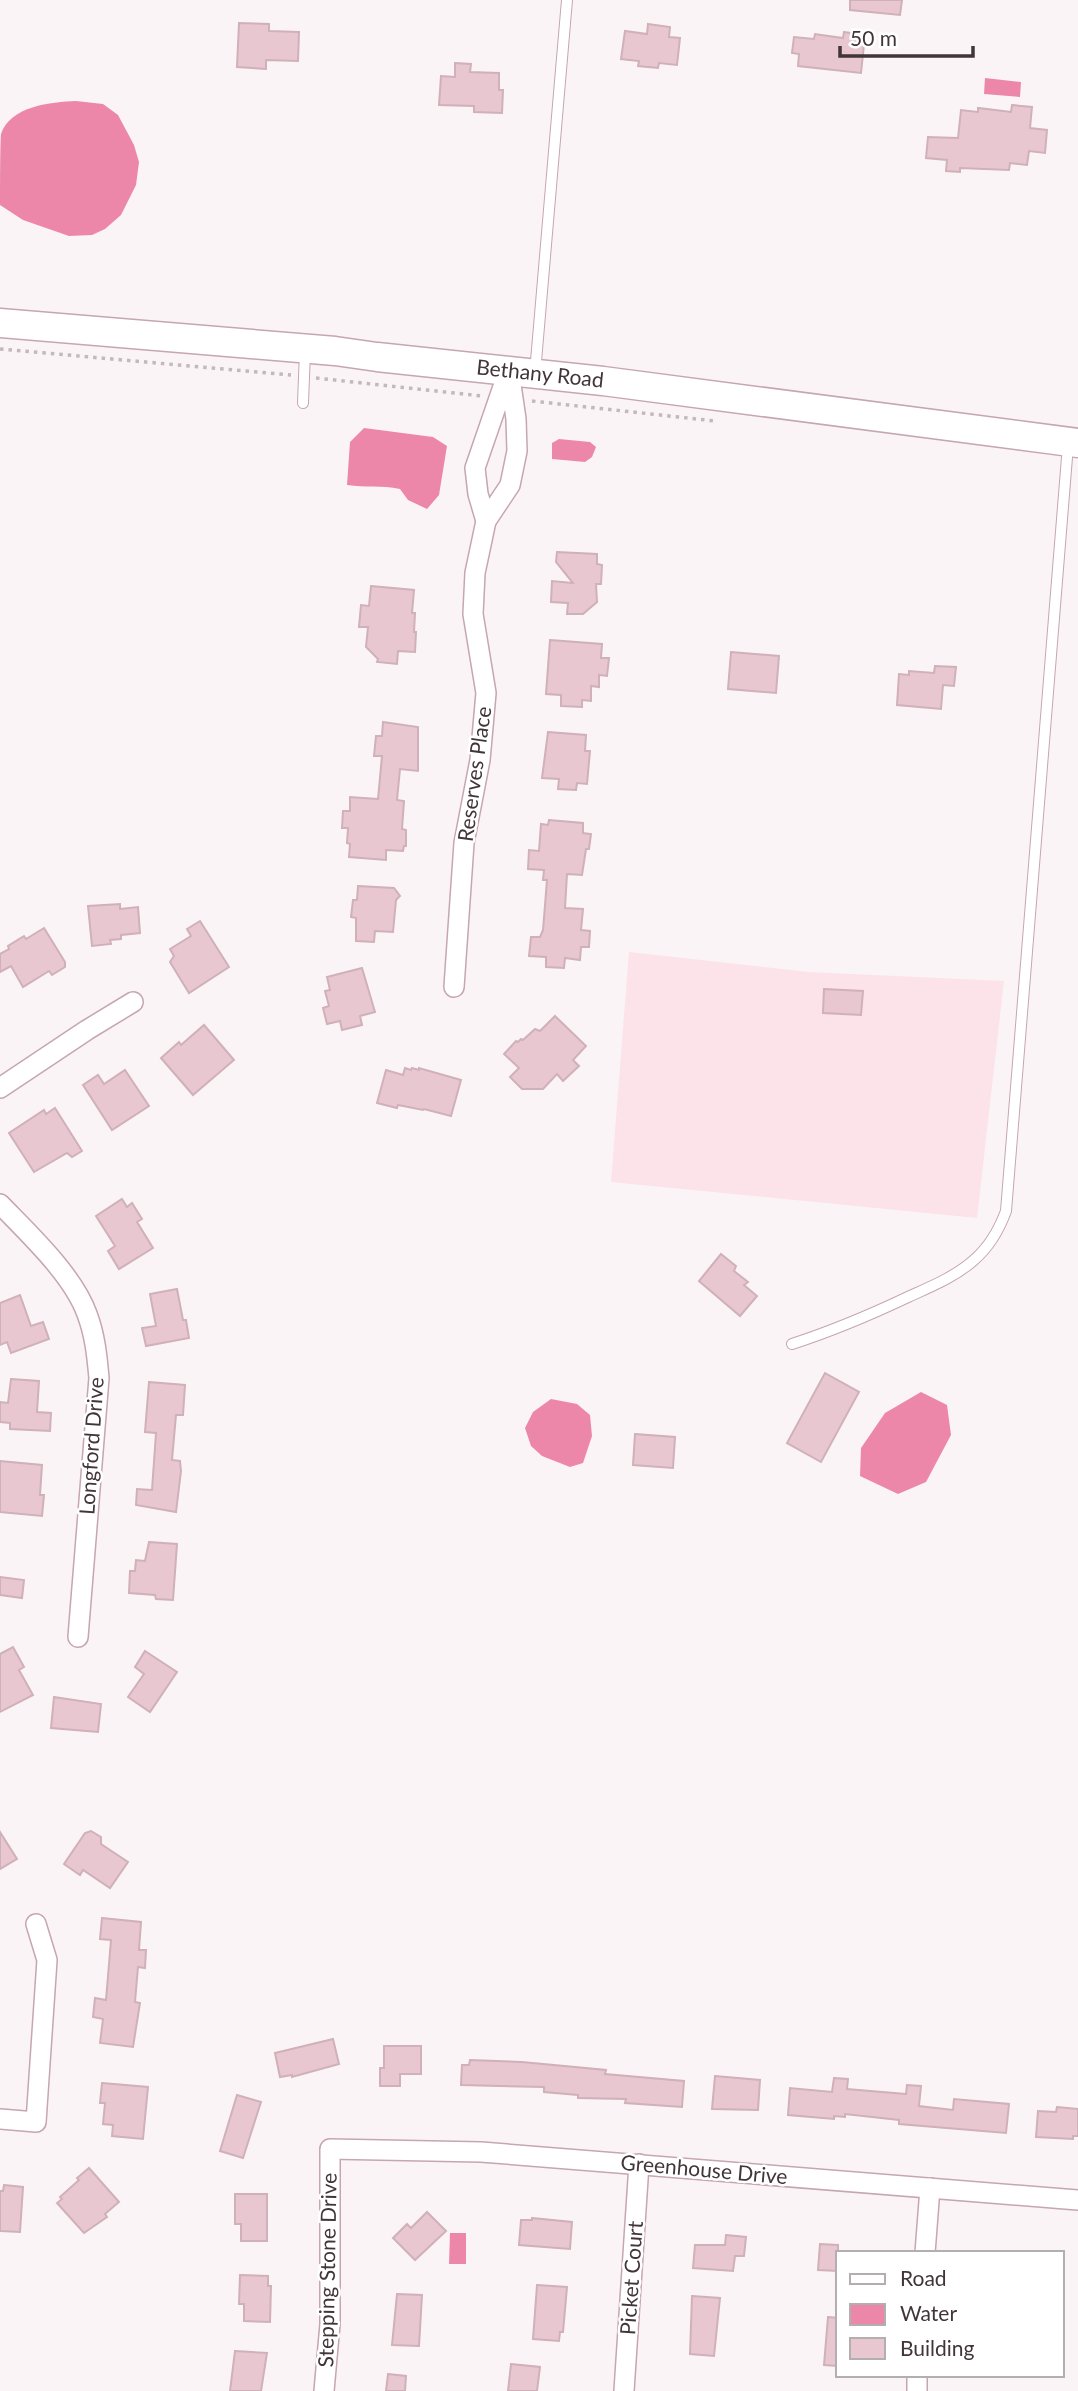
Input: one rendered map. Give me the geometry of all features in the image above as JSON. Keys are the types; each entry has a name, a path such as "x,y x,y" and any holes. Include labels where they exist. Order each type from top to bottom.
{"main road":[{"name":"Bethany Road","path":"0,323 306,348 853,412 1073,442"}],"street":[{"name":"Reserves Place","path":"486,521 478,494 475,468 522,372"},
{"name":"Reserves Place","path":"454,987 464,843 480,760 486,694 473,614 475,573 486,521 510,485 517,451 516,419 522,372"},
{"path":"0,1088 133,1002"},
{"name":"Longford Drive","path":"0,1204 57,1265 86,1311 94,1337 99,1378 78,1637"},
{"path":"0,2119 36,2122 47,1960 36,1924"},
{"name":"Greenhouse Drive","path":"330,2149 481,2152 1078,2200"},
{"name":"Stepping Stone Drive","path":"324,2391 330,2324 330,2149"},
{"name":"Picket Court","path":"624,2391 639,2164"},
{"path":"925,2251 930,2188"}],"lane":[{"path":"522,372 567,0"},
{"path":"303,402 306,348"},
{"path":"792,1345 886,1307 961,1270 990,1242 1006,1211 1073,442"}],"path":[{"path":"0,349 304,376 476,396"}],"shaded area":[{"path":"629,952 808,972 1004,981 977,1218 611,1182"}],"water":[{"path":"985,78 1021,82 1020,97 984,94"},
{"path":"76,101 103,104 118,115 134,145 139,162 136,185 121,215 105,229 92,235 69,236 23,220 0,205 1,134 13,117 32,107"},
{"path":"364,428 433,437 447,446 439,495 427,509 408,500 400,489 347,485 350,442"},
{"path":"559,439 590,442 596,447 592,457 585,462 552,459 552,443"},
{"path":"921,1392 947,1405 951,1435 926,1482 898,1494 860,1476 861,1448 885,1413"},
{"path":"551,1399 577,1404 590,1415 592,1436 583,1463 570,1467 542,1456 531,1446 525,1428 533,1412"},
{"path":"450,2233 466,2233 466,2264 449,2264"}],"building":[{"path":"850,0 902,0 900,15 850,10"},
{"path":"239,23 269,24 269,31 299,32 298,61 266,60 266,69 237,67"},
{"path":"648,24 670,27 669,37 680,38 677,65 659,63 658,68 638,66 639,61 621,59 625,31 647,34"},
{"path":"844,32 865,35 861,73 798,66 799,54 792,53 794,37 814,39 815,34 843,38"},
{"path":"455,63 471,64 470,72 499,73 499,90 503,90 502,113 474,112 474,106 439,105 441,76 455,77"},
{"path":"1012,105 1032,107 1030,128 1047,130 1045,153 1029,151 1027,165 1010,163 1009,170 960,168 960,172 946,171 947,160 926,158 928,137 958,138 961,110 978,112 978,108 1011,112"},
{"path":"557,552 597,554 597,564 602,565 601,584 596,584 597,602 583,614 567,614 568,603 551,602 552,581 573,583 556,562"},
{"path":"371,586 414,590 412,613 415,613 415,652 398,651 397,664 377,662 378,659 366,647 368,627 359,627 361,605 369,606"},
{"path":"550,640 602,644 601,658 609,658 607,676 599,675 599,687 591,686 591,701 582,700 582,707 561,706 561,695 546,694"},
{"path":"731,652 779,656 776,693 728,689"},
{"path":"935,666 956,667 954,686 943,685 941,709 897,705 899,674 909,675 909,671 934,673"},
{"path":"383,722 418,727 418,771 400,769 397,800 404,801 402,829 406,830 406,846 403,851 386,850 386,860 349,857 348,828 342,828 343,811 350,811 350,797 378,799 382,756 374,756 376,736 382,736"},
{"path":"548,732 586,735 585,751 590,751 587,784 577,783 576,790 558,789 559,779 542,778"},
{"path":"549,820 583,823 583,833 591,834 582,875 567,874 565,908 583,909 581,930 590,931 589,947 581,947 580,960 565,958 564,968 546,967 546,957 529,956 531,937 540,937 543,930 547,880 543,880 544,870 528,869 529,850 539,851 541,824 548,825"},
{"path":"358,886 394,888 400,896 396,900 393,932 375,931 374,942 356,941 356,918 351,917 353,900 357,900"},
{"path":"120,904 120,909 138,907 140,933 121,935 121,939 110,940 111,944 92,946 88,906"},
{"path":"200,921 229,967 189,993 170,962 174,956 170,949 191,936 187,929"},
{"path":"44,928 65,962 65,967 52,975 49,971 23,987 11,966 0,972 0,954 24,936 26,939"},
{"path":"362,968 375,1012 360,1016 362,1025 342,1030 340,1021 327,1024 323,1008 329,1006 325,991 330,990 327,977"},
{"path":"824,989 863,991 861,1015 823,1013"},
{"path":"555,1016 586,1046 573,1060 579,1066 563,1081 557,1074 543,1089 522,1089 510,1077 519,1068 504,1054 516,1041 523,1040 535,1029 540,1031"},
{"path":"204,1025 234,1060 193,1095 161,1058"},
{"path":"405,1068 419,1068 461,1080 451,1116 424,1109 398,1105 397,1108 377,1103 386,1070 403,1075"},
{"path":"125,1070 149,1106 112,1130 83,1085 98,1075 104,1084"},
{"path":"55,1108 82,1151 72,1157 67,1153 34,1172 9,1133 44,1110 46,1114"},
{"path":"122,1199 127,1207 132,1203 142,1219 137,1222 153,1248 119,1269 108,1251 115,1246 96,1216"},
{"path":"721,1254 736,1266 734,1271 748,1282 744,1285 757,1296 740,1316 699,1281"},
{"path":"177,1289 189,1338 146,1346 142,1328 156,1326 150,1294"},
{"path":"20,1295 31,1326 43,1322 49,1339 11,1353 7,1342 0,1345 0,1303"},
{"path":"825,1373 859,1392 821,1462 787,1443"},
{"path":"11,1379 39,1381 37,1412 51,1413 50,1431 10,1429 10,1423 0,1422 0,1402 8,1403"},
{"path":"149,1382 185,1385 183,1415 176,1415 172,1460 180,1461 181,1471 176,1512 136,1505 137,1489 152,1490 156,1433 145,1432"},
{"path":"635,1434 675,1437 673,1468 633,1465"},
{"path":"0,1461 42,1465 42,1516 0,1512"},
{"path":"149,1542 177,1544 173,1600 156,1599 155,1595 129,1593 130,1571 135,1571 136,1560 145,1561"},
{"path":"0,1577 24,1580 22,1598 0,1595"},
{"path":"13,1647 24,1667 19,1670 33,1695 0,1712 0,1654"},
{"path":"145,1651 177,1672 150,1712 128,1697 144,1674 135,1667"},
{"path":"54,1697 101,1704 98,1732 51,1728"},
{"path":"91,1831 101,1837 101,1844 128,1862 110,1888 83,1870 80,1875 64,1864 85,1833"},
{"path":"0,1832 17,1859 0,1869"},
{"path":"102,1918 141,1922 139,1950 146,1950 145,1968 138,1967 135,2002 140,2003 133,2047 100,2043 103,2019 93,2017 95,1998 106,2000 111,1940 100,1939"},
{"path":"333,2039 339,2064 292,2077 280,2077 275,2053"},
{"path":"384,2046 421,2046 421,2074 400,2074 400,2086 380,2086 380,2068 384,2068"},
{"path":"470,2060 606,2070 605,2074 684,2081 682,2107 625,2103 626,2099 578,2098 578,2095 544,2092 544,2087 461,2085 462,2065 469,2065"},
{"path":"715,2076 760,2080 758,2110 712,2109"},
{"path":"834,2078 848,2079 847,2089 906,2094 907,2085 921,2086 919,2106 953,2110 954,2099 1009,2104 1006,2133 899,2124 899,2120 845,2114 845,2117 834,2116 834,2119 788,2115 790,2088 832,2092"},
{"path":"102,2083 148,2087 143,2139 112,2136 113,2125 103,2124 105,2103 100,2103"},
{"path":"237,2095 261,2102 243,2158 220,2151"},
{"path":"1057,2107 1078,2109 1078,2136 1073,2136 1073,2139 1036,2137 1038,2111 1056,2112"},
{"path":"89,2168 119,2202 105,2214 107,2217 84,2233 57,2203 79,2180 77,2178"},
{"path":"4,2185 23,2187 20,2232 0,2231 0,2191 3,2191"},
{"path":"235,2194 267,2194 267,2241 241,2241 241,2224 235,2224"},
{"path":"427,2212 446,2231 415,2260 393,2238 407,2224 411,2228"},
{"path":"532,2218 572,2222 570,2249 519,2245 521,2220"},
{"path":"726,2235 746,2237 744,2256 735,2256 733,2271 693,2268 695,2245 725,2245"},
{"path":"820,2244 838,2245 836,2271 818,2270"},
{"path":"240,2275 268,2276 268,2286 271,2286 270,2322 244,2321 244,2304 239,2304"},
{"path":"537,2285 567,2287 563,2332 560,2332 559,2341 533,2339"},
{"path":"397,2294 422,2295 419,2346 392,2345"},
{"path":"692,2296 720,2298 714,2356 690,2354"},
{"path":"828,2317 836,2318 836,2366 824,2365"},
{"path":"235,2351 267,2353 261,2391 230,2391"},
{"path":"511,2364 540,2367 537,2391 508,2391"},
{"path":"388,2374 406,2376 405,2391 386,2391"}]}
